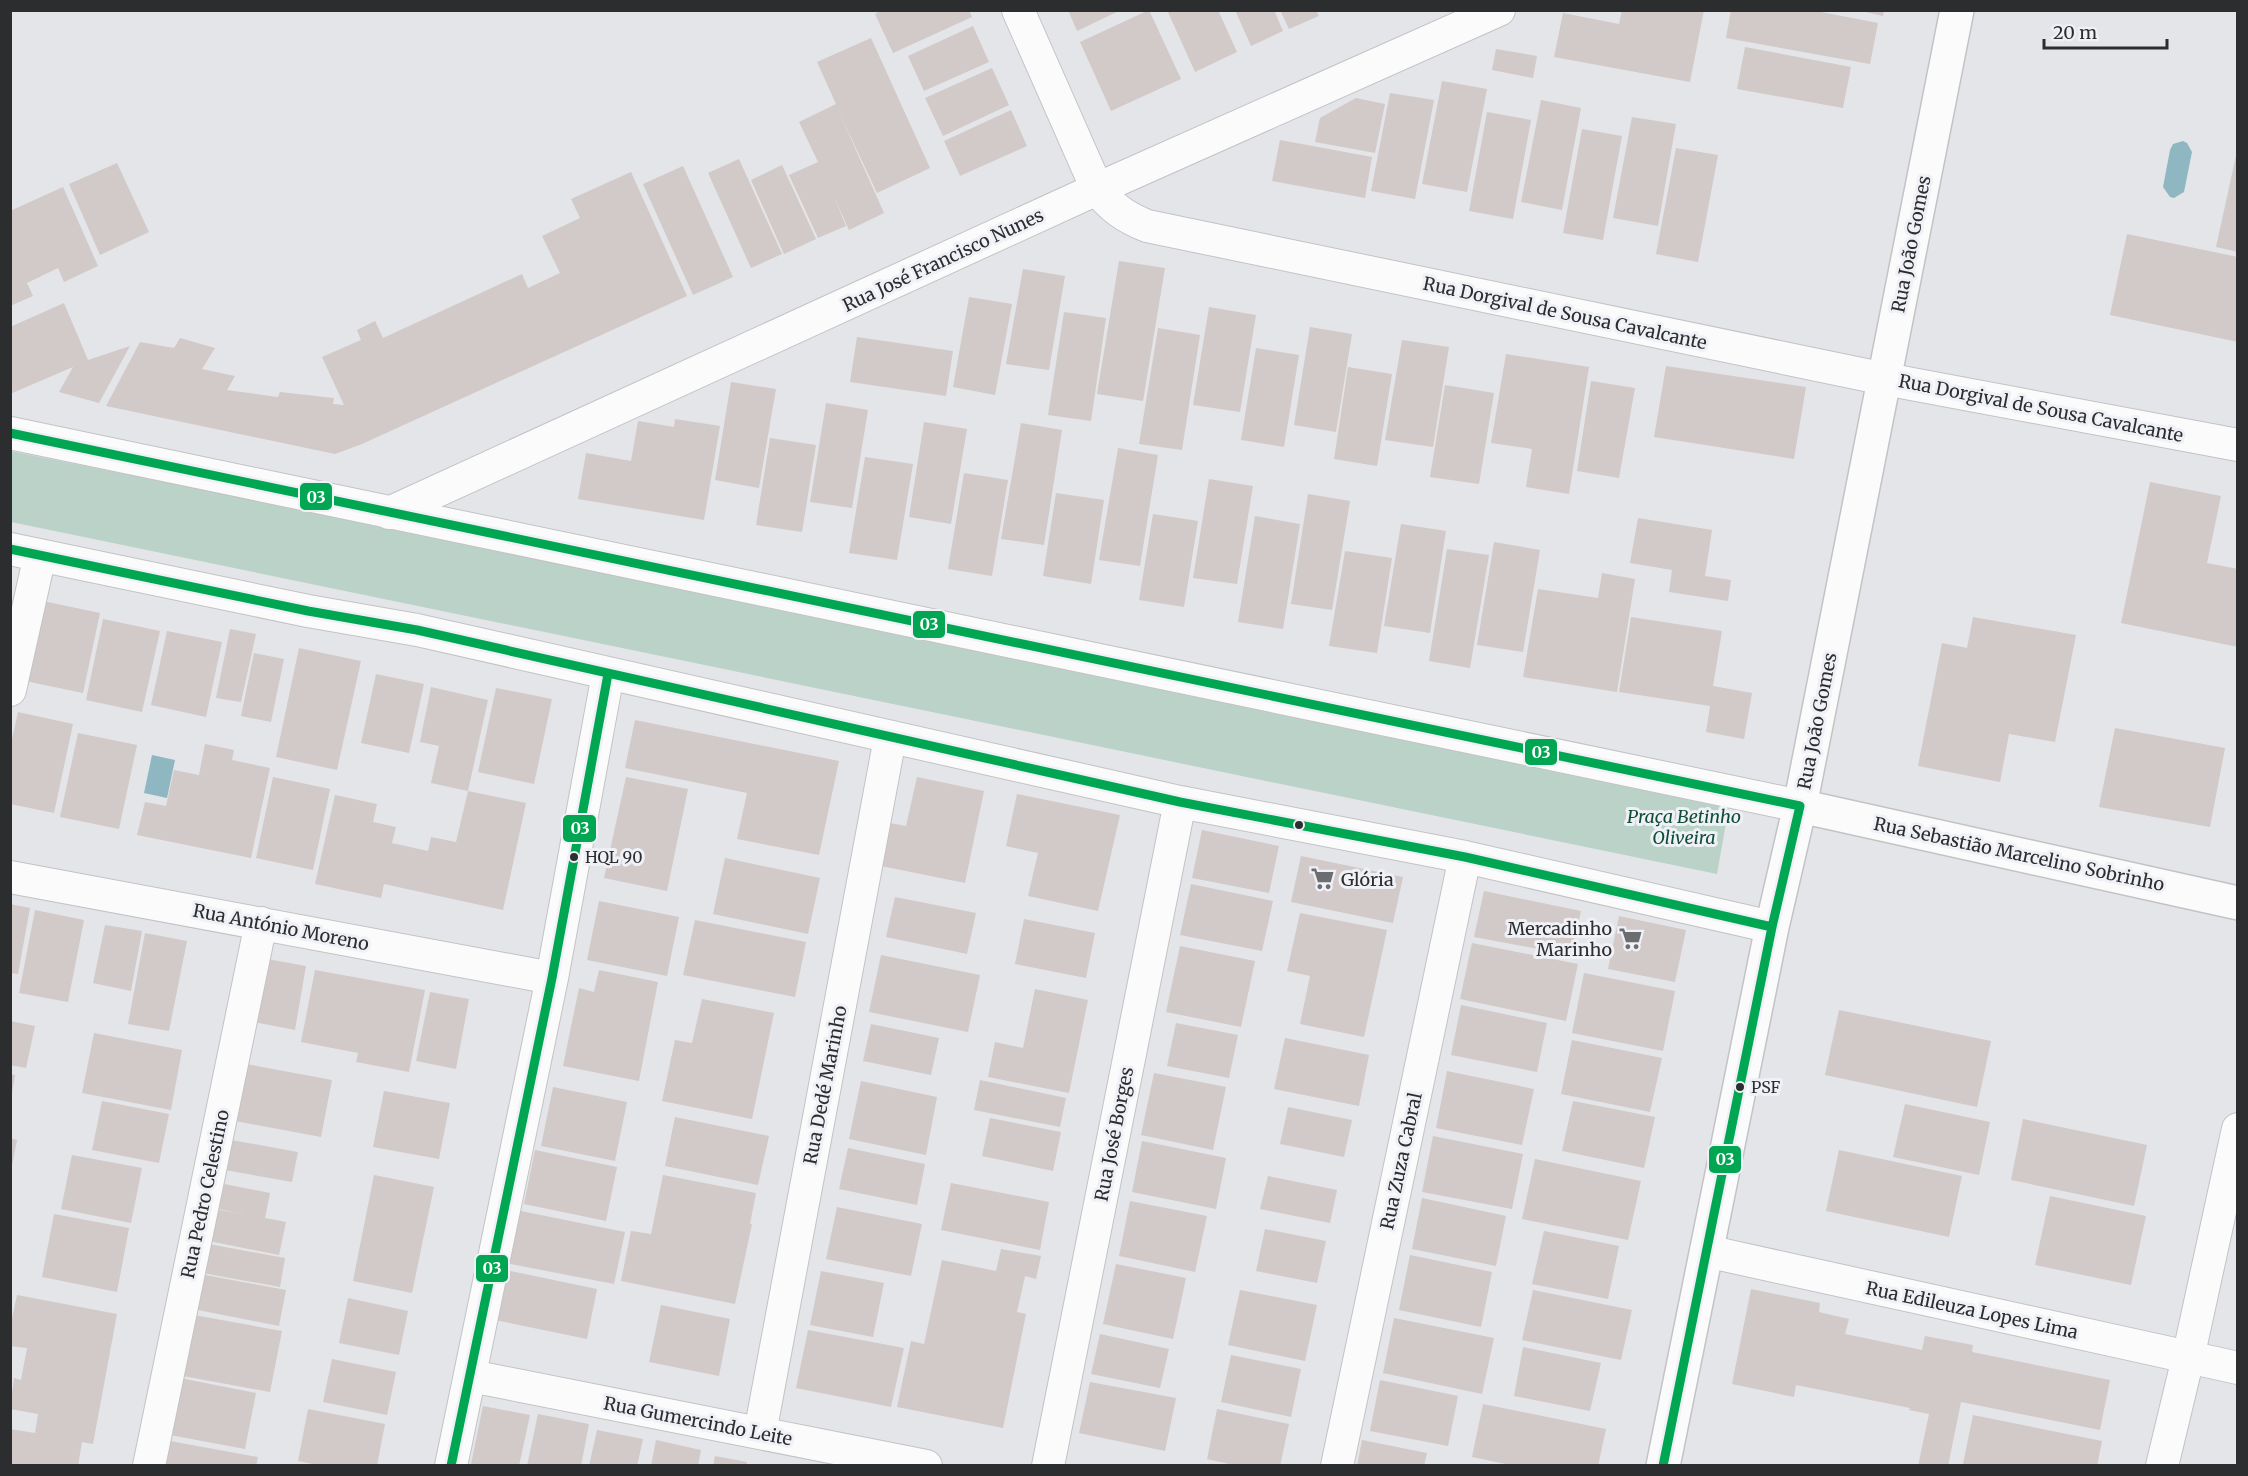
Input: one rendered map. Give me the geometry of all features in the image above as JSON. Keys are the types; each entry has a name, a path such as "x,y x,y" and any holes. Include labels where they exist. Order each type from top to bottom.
{"street":[{"name":"Rua Dorgival de Sousa Cavalcante","path":"1018,10 1097,189 1111,207 1147,226 1885,379 2238,445"},
{"name":"Rua José Francisco Nunes","path":"389,513 1097,189 1498,10"},
{"name":"Rua João Gomes","path":"1663,1466 1772,927 1800,806 1957,10"},
{"path":"10,433 1800,806"},
{"path":"10,690 25,552 308,611 417,630 1179,802 1465,857 1772,927"},
{"path":"451,1466 552,978 608,674"},
{"name":"Rua Dedé Marinho","path":"759,1433 890,738"},
{"name":"Rua José Borges","path":"1048,1466 1179,802"},
{"name":"Rua Sebastião Marcelino Sobrinho","path":"1800,806 2238,903"},
{"name":"Rua Zuza Cabral","path":"1337,1466 1465,857"},
{"name":"Rua António Moreno","path":"10,877 552,978"},
{"name":"Rua Pedro Celestino","path":"149,1466 261,923"},
{"path":"2162,1466 2238,1129"},
{"name":"Rua Edileuza Lopes Lima","path":"1706,1251 2238,1368"},
{"name":"Rua Gumercindo Leite","path":"471,1376 926,1466"}],"green space":[{"name":"Praça Betinho Oliveira","path":"10,451 1731,795 1717,874 11,522"}],"water":[{"path":"2183,141 2187,143 2192,152 2184,192 2174,198 2170,197 2163,187 2170,150 2173,144"},
{"path":"152,755 175,760 167,798 144,793"}],"building":[{"path":"882,10 969,10 972,17 893,53 875,14"},
{"path":"1068,10 1121,10 1077,31"},
{"path":"1149,10 1181,79 1111,111 1080,42"},
{"path":"1167,10 1218,10 1237,52 1195,72"},
{"path":"1235,10 1274,10 1283,31 1251,46"},
{"path":"1280,10 1316,10 1319,16 1289,29"},
{"path":"1622,10 1704,10 1690,82 1554,57 1563,13 1619,24"},
{"path":"1731,10 1811,10 1878,23 1870,64 1726,38"},
{"path":"1857,10 1884,10 1883,16"},
{"path":"973,26 989,62 924,91 908,56"},
{"path":"871,38 930,168 877,193 839,112 884,213 849,230 834,197 846,226 818,238 789,175 818,162 799,122 836,104 817,62"},
{"path":"1745,47 1851,67 1843,108 1737,89"},
{"path":"1496,49 1537,56 1533,78 1492,70"},
{"path":"992,68 1009,105 943,136 925,98"},
{"path":"1442,81 1487,89 1467,192 1422,184"},
{"path":"1390,93 1434,100 1415,199 1371,191"},
{"path":"1356,98 1385,104 1375,153 1315,142 1320,118"},
{"path":"1541,100 1581,108 1562,210 1521,202"},
{"path":"1011,110 1027,146 960,176 944,141"},
{"path":"1487,112 1531,120 1513,219 1469,211"},
{"path":"1632,117 1676,124 1658,226 1613,218"},
{"path":"1582,129 1622,136 1603,240 1563,233"},
{"path":"1280,140 1372,157 1365,198 1272,181"},
{"path":"1676,148 1718,155 1698,262 1656,254"},
{"path":"2238,151 2238,252 2216,247"},
{"path":"739,159 782,254 751,268 708,173"},
{"path":"117,163 149,232 100,255 69,184"},
{"path":"782,165 816,239 784,254 751,180"},
{"path":"683,166 733,277 693,295 643,184"},
{"path":"631,172 687,296 362,444 335,454 106,406 140,342 174,348 180,338 215,348 202,369 235,376 227,390 278,397 280,392 334,398 333,404 344,405 322,357 361,340 357,330 375,321 383,338 522,274 528,288 560,273 542,236 580,218 571,199"},
{"path":"63,187 98,266 64,282 58,268 27,283 33,296 10,306 10,211"},
{"path":"2127,234 2238,257 2238,342 2110,315"},
{"path":"1119,261 1165,268 1143,401 1097,394"},
{"path":"1023,269 1065,276 1049,370 1006,364"},
{"path":"969,297 1012,304 995,395 953,387"},
{"path":"64,303 88,360 130,346 99,403 59,392 73,367 10,394 10,327"},
{"path":"1209,307 1256,315 1240,412 1193,405"},
{"path":"1064,312 1106,318 1091,421 1048,415"},
{"path":"1310,327 1352,334 1336,432 1294,425"},
{"path":"1158,328 1200,335 1182,450 1139,444"},
{"path":"857,337 953,351 946,396 850,382"},
{"path":"1402,340 1449,347 1433,447 1385,440"},
{"path":"1256,348 1299,355 1284,447 1241,440"},
{"path":"1506,354 1589,367 1569,494 1526,487 1532,449 1491,443"},
{"path":"1666,366 1806,387 1794,459 1654,437"},
{"path":"1348,367 1392,374 1377,466 1334,459"},
{"path":"1591,381 1635,388 1619,478 1577,471"},
{"path":"731,382 776,389 759,488 715,480"},
{"path":"1445,385 1494,393 1479,484 1430,477"},
{"path":"826,403 868,410 852,508 810,502"},
{"path":"675,419 720,426 704,520 578,499 586,453 631,461 638,421 674,427"},
{"path":"924,422 967,429 951,524 909,517"},
{"path":"1021,423 1062,430 1044,545 1001,539"},
{"path":"770,438 816,445 802,532 756,525"},
{"path":"1118,448 1158,455 1140,566 1099,560"},
{"path":"865,457 913,464 897,560 849,553"},
{"path":"964,473 1008,480 992,576 948,569"},
{"path":"1209,479 1253,486 1237,584 1193,578"},
{"path":"2150,482 2221,496 2207,563 2238,569 2238,647 2121,623"},
{"path":"1056,493 1104,500 1091,584 1043,576"},
{"path":"1308,494 1350,501 1332,610 1291,604"},
{"path":"1153,514 1198,521 1184,607 1139,600"},
{"path":"1255,516 1300,524 1283,629 1238,622"},
{"path":"1638,518 1712,530 1705,576 1731,580 1728,601 1669,592 1672,570 1630,563"},
{"path":"1401,524 1446,531 1430,633 1384,626"},
{"path":"1494,542 1540,550 1523,652 1477,645"},
{"path":"1447,549 1489,555 1470,668 1429,661"},
{"path":"1345,551 1392,558 1377,653 1329,646"},
{"path":"1602,573 1635,579 1617,692 1523,677 1538,589 1598,598"},
{"path":"43,601 100,613 83,693 25,681"},
{"path":"1631,617 1722,631 1713,686 1752,693 1744,739 1706,732 1710,706 1619,692"},
{"path":"1973,617 2076,635 2055,742 2009,734 2000,782 1918,766 1942,643 1967,648"},
{"path":"103,619 160,631 142,712 86,700"},
{"path":"230,629 256,634 241,702 216,698"},
{"path":"167,631 222,642 206,717 151,705"},
{"path":"299,648 361,661 337,770 276,757"},
{"path":"254,653 284,659 271,722 241,716"},
{"path":"376,674 424,684 409,753 361,743"},
{"path":"431,687 488,700 468,791 431,783 439,746 420,742"},
{"path":"496,688 552,699 534,784 478,772"},
{"path":"18,712 73,724 54,813 10,804 10,748"},
{"path":"635,720 839,761 819,855 737,839 747,793 625,768"},
{"path":"2115,728 2225,748 2210,827 2099,807"},
{"path":"78,733 137,745 119,829 60,817"},
{"path":"205,744 234,750 232,760 270,768 251,858 137,835 145,802 166,806 174,770 199,775"},
{"path":"273,777 330,789 313,870 256,858"},
{"path":"626,777 688,789 667,891 604,878"},
{"path":"917,777 984,791 965,883 881,866 890,823 906,826"},
{"path":"468,791 526,803 503,910 384,884 381,898 315,884 335,795 377,804 373,822 396,827 392,843 428,851 431,837 456,842"},
{"path":"1017,794 1120,815 1098,911 1028,896 1038,853 1006,846"},
{"path":"1202,830 1279,846 1269,893 1192,878"},
{"path":"1301,856 1403,877 1393,923 1291,902"},
{"path":"725,858 820,878 808,934 713,914"},
{"path":"1191,884 1273,901 1262,951 1180,935"},
{"path":"1484,891 1581,911 1571,955 1474,937"},
{"path":"895,897 976,913 967,954 886,937"},
{"path":"599,901 679,917 667,976 587,960"},
{"path":"10,904 30,908 18,974 10,973"},
{"path":"35,910 84,920 68,1002 19,993"},
{"path":"1300,913 1387,930 1364,1037 1300,1024 1310,976 1287,971"},
{"path":"1619,916 1686,930 1675,982 1608,969"},
{"path":"1024,919 1095,933 1086,978 1015,964"},
{"path":"695,920 806,942 795,997 683,975"},
{"path":"105,925 142,931 131,991 93,983"},
{"path":"145,933 187,941 169,1031 128,1024"},
{"path":"1472,943 1578,964 1566,1021 1460,999"},
{"path":"1180,946 1255,961 1241,1027 1166,1012"},
{"path":"881,955 980,975 968,1032 869,1012"},
{"path":"267,959 306,966 295,1030 254,1022"},
{"path":"315,970 425,990 409,1072 356,1062 358,1053 301,1042"},
{"path":"599,970 658,982 639,1081 563,1066 579,988 594,992"},
{"path":"1584,973 1675,991 1663,1051 1572,1033"},
{"path":"1035,989 1088,1000 1069,1093 988,1077 995,1042 1023,1048"},
{"path":"430,992 469,999 456,1069 416,1061"},
{"path":"702,999 774,1013 752,1119 662,1101 675,1040 692,1043"},
{"path":"1461,1005 1547,1023 1537,1072 1451,1055"},
{"path":"1839,1010 1991,1041 1977,1107 1825,1075"},
{"path":"10,1021 35,1026 26,1068 10,1065"},
{"path":"1176,1023 1238,1035 1229,1078 1167,1066"},
{"path":"871,1024 939,1038 931,1075 863,1061"},
{"path":"94,1033 182,1050 171,1110 82,1093"},
{"path":"1285,1038 1369,1055 1359,1106 1274,1089"},
{"path":"1572,1040 1662,1058 1650,1112 1561,1094"},
{"path":"246,1064 332,1080 321,1137 235,1121"},
{"path":"1447,1071 1534,1089 1522,1145 1436,1128"},
{"path":"1154,1073 1226,1087 1213,1150 1141,1135"},
{"path":"10,1074 15,1075 12,1093 10,1093"},
{"path":"980,1080 1066,1098 1060,1127 974,1110"},
{"path":"861,1081 937,1097 926,1155 849,1139"},
{"path":"553,1087 627,1102 615,1161 541,1146"},
{"path":"384,1091 450,1103 439,1159 373,1147"},
{"path":"102,1101 169,1114 159,1163 92,1150"},
{"path":"1573,1101 1655,1117 1644,1168 1562,1151"},
{"path":"1905,1104 1990,1122 1979,1175 1893,1157"},
{"path":"1288,1107 1352,1120 1344,1157 1280,1144"},
{"path":"675,1117 769,1136 758,1185 665,1166"},
{"path":"990,1118 1061,1132 1053,1171 982,1156"},
{"path":"2023,1119 2147,1145 2134,1206 2011,1180"},
{"path":"1433,1136 1523,1154 1512,1209 1422,1192"},
{"path":"10,1138 17,1140 12,1165 10,1165"},
{"path":"231,1140 298,1152 292,1182 225,1170"},
{"path":"1142,1141 1226,1158 1216,1209 1132,1192"},
{"path":"848,1148 925,1164 917,1205 839,1189"},
{"path":"535,1150 617,1167 606,1221 524,1204"},
{"path":"1839,1150 1962,1176 1949,1237 1826,1211"},
{"path":"72,1155 142,1168 131,1223 61,1209"},
{"path":"1535,1159 1641,1181 1628,1240 1522,1219"},
{"path":"374,1175 434,1187 412,1293 353,1281"},
{"path":"663,1175 756,1193 750,1224 752,1224 735,1304 621,1281 631,1231 651,1234"},
{"path":"1268,1176 1337,1190 1330,1223 1260,1209"},
{"path":"951,1183 1049,1202 1040,1250 941,1230"},
{"path":"224,1184 270,1193 265,1218 286,1222 279,1255 209,1241 215,1209 243,1214 219,1209"},
{"path":"2050,1196 2146,1216 2131,1285 2035,1265"},
{"path":"1422,1198 1506,1216 1496,1266 1412,1249"},
{"path":"1130,1201 1207,1216 1195,1272 1119,1256"},
{"path":"837,1207 922,1224 911,1276 826,1259"},
{"path":"516,1210 625,1232 614,1284 505,1263"},
{"path":"54,1214 129,1228 117,1292 42,1277"},
{"path":"1265,1229 1326,1241 1317,1283 1256,1271"},
{"path":"1544,1231 1619,1246 1608,1299 1532,1284"},
{"path":"203,1243 285,1258 280,1287 197,1272"},
{"path":"1001,1249 1041,1256 1036,1279 1025,1276 1017,1312 1026,1314 1003,1428 897,1407 911,1341 924,1344 942,1260 996,1271"},
{"path":"1410,1255 1492,1272 1481,1327 1399,1310"},
{"path":"1116,1264 1186,1278 1173,1339 1103,1324"},
{"path":"505,1270 597,1289 587,1339 495,1320"},
{"path":"821,1271 884,1283 873,1337 810,1325"},
{"path":"205,1275 286,1290 279,1326 198,1310"},
{"path":"1751,1289 1820,1303 1819,1312 1849,1319 1845,1334 1922,1350 1925,1336 1973,1345 1972,1352 2110,1380 2100,1430 1961,1402 1948,1466 1918,1466 1929,1414 1909,1410 1910,1408 1796,1385 1794,1397 1732,1384"},
{"path":"1240,1290 1317,1305 1305,1361 1228,1345"},
{"path":"1533,1290 1632,1310 1621,1360 1522,1340"},
{"path":"17,1295 117,1314 93,1444 82,1442 78,1466 10,1466 10,1429 35,1433 38,1414 10,1409 14,1378 21,1380 27,1348 10,1346 10,1328"},
{"path":"348,1298 408,1311 399,1355 339,1343"},
{"path":"661,1305 730,1319 719,1376 649,1362"},
{"path":"194,1315 282,1331 270,1392 183,1376"},
{"path":"1394,1318 1494,1338 1482,1394 1383,1373"},
{"path":"808,1330 904,1348 891,1407 796,1388"},
{"path":"1100,1334 1169,1349 1160,1388 1091,1374"},
{"path":"1523,1347 1601,1363 1590,1411 1514,1396"},
{"path":"1231,1355 1301,1369 1291,1417 1221,1402"},
{"path":"332,1359 396,1372 387,1415 323,1402"},
{"path":"180,1378 256,1393 245,1449 170,1435"},
{"path":"1380,1380 1458,1396 1448,1446 1370,1431"},
{"path":"1090,1382 1176,1398 1165,1451 1079,1433"},
{"path":"1483,1404 1606,1429 1598,1466 1515,1466 1472,1457"},
{"path":"483,1406 530,1415 519,1466 471,1464"},
{"path":"308,1409 385,1424 377,1466 322,1466 298,1461"},
{"path":"1217,1409 1289,1424 1280,1466 1238,1466 1207,1459"},
{"path":"538,1414 589,1424 581,1466 527,1466"},
{"path":"1973,1415 2102,1441 2097,1466 1963,1464"},
{"path":"597,1430 643,1439 637,1466 589,1466"},
{"path":"656,1440 701,1450 698,1466 651,1466"},
{"path":"1362,1440 1427,1453 1424,1466 1357,1466"},
{"path":"170,1441 258,1457 256,1466 165,1466"},
{"path":"715,1456 747,1462 746,1466 713,1466"}],"transit line":[{"name":"03","path":"10,433 1800,806 1772,927 1663,1466"},
{"name":"03","path":"10,549 308,611 417,630 1180,802 1465,857 1772,927"},
{"name":"03","path":"451,1466 552,978 608,674"}],"place":[{"name":"HQL 90","path":"574,857"},
{"name":"Glória","path":"1323,879"},
{"name":"Mercadinho Marinho","path":"1630,938"},
{"name":"PSF","path":"1740,1087"}]}
